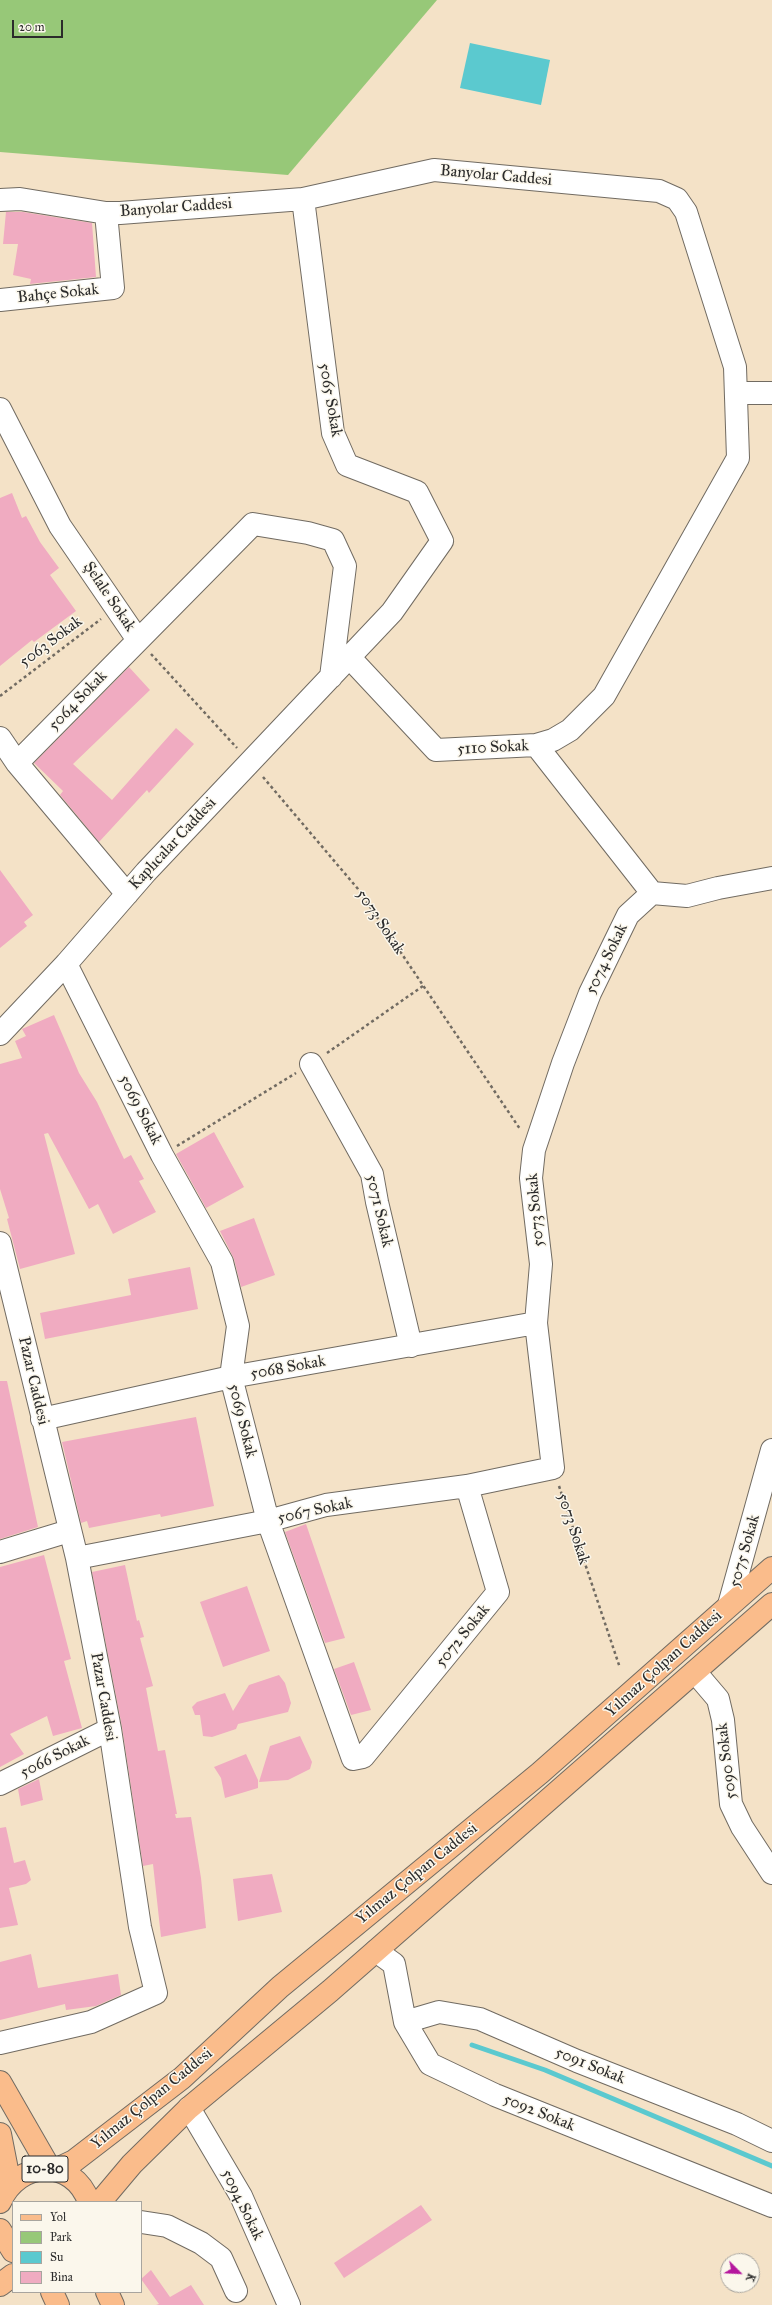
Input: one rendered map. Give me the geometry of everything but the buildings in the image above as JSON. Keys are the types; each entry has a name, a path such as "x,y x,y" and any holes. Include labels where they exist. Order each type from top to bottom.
{"main road":[{"name":"Yılmaz Çolpan Caddesi","path":"53,2169 74,2161 182,2078 280,1987 540,1773 772,1568"},
{"name":"Yılmaz Çolpan Caddesi","path":"101,2201 132,2164 189,2108 376,1951 772,1604"},
{"path":"0,2082 53,2169"},
{"path":"0,2134 5,2193"},
{"name":"10-80","path":"5,2193 24,2174 36,2169 53,2169 64,2173 77,2181 86,2193 89,2201"},
{"path":"0,2230 1,2235 12,2249"},
{"path":"0,2285 12,2276"},
{"path":"52,2293 58,2305"},
{"path":"107,2293 113,2305"}],"street":[{"name":"Banyolar Caddesi","path":"0,200 20,200 106,213 302,198 434,170 659,191 677,199 686,212 736,367 738,458 604,696 570,730 553,740 536,745"},
{"name":"5065 Sokak","path":"302,198 333,433 347,465 417,492 442,541 392,612 350,658"},
{"name":"Bahçe Sokak","path":"0,300 113,288 106,213"},
{"path":"736,393 772,393"},
{"name":"Şelale Sokak","path":"0,409 6,435 60,526 138,640"},
{"name":"5064 Sokak","path":"17,763 253,524 308,533 333,540 345,566 331,677"},
{"name":"Kaplıcalar Caddesi","path":"0,1034 66,964 127,894 250,762 350,658"},
{"name":"5110 Sokak","path":"350,658 436,750 536,745 652,893"},
{"path":"0,738 17,763 127,894"},
{"path":"652,893 687,896 718,888 772,878"},
{"name":"5074 Sokak","path":"534,1150 563,1063 590,992 628,915 652,893"},
{"name":"5069 Sokak","path":"66,964 162,1155 222,1262 238,1326 231,1377 268,1521 353,1759"},
{"name":"5071 Sokak","path":"311,1064 372,1174 377,1202 411,1346"},
{"name":"5073 Sokak","path":"534,1150 531,1178 541,1264 536,1323 553,1468"},
{"name":"Pazar Caddesi","path":"0,1243 77,1558 110,1729 140,1927 156,1993 91,2022 0,2043"},
{"name":"5068 Sokak","path":"42,1419 231,1377 536,1323"},
{"name":"5075 Sokak","path":"729,1605 772,1450"},
{"name":"5067 Sokak","path":"77,1558 268,1521 326,1505 467,1486 553,1468"},
{"name":"5072 Sokak","path":"353,1759 363,1757 498,1592 467,1486"},
{"path":"0,1552 69,1530"},
{"name":"5090 Sokak","path":"695,1672 718,1699 723,1720 731,1804 742,1827 772,1873"},
{"name":"5066 Sokak","path":"0,1784 110,1729"},
{"name":"5092 Sokak","path":"376,1951 394,1964 405,2022 430,2064 495,2095 772,2206"},
{"name":"5091 Sokak","path":"405,2022 439,2012 480,2019 577,2061 737,2124 772,2141"},
{"name":"5094 Sokak","path":"189,2108 241,2196 289,2305"},
{"path":"142,2222 167,2226 201,2243 221,2258 236,2291"}],"path":[{"name":"5063 Sokak","path":"0,696 116,608"},
{"name":"Şelale Sokak","path":"138,640 250,762"},
{"name":"5073 Sokak","path":"250,762 358,889 534,1150"},
{"name":"5073 Sokak","path":"553,1468 620,1668"}],"green space":[{"path":"0,0 437,0 288,175 0,152"}],"water":[{"path":"470,43 550,60 541,105 460,88"}],"waterway":[{"path":"472,2045 545,2070 772,2166"}]}
